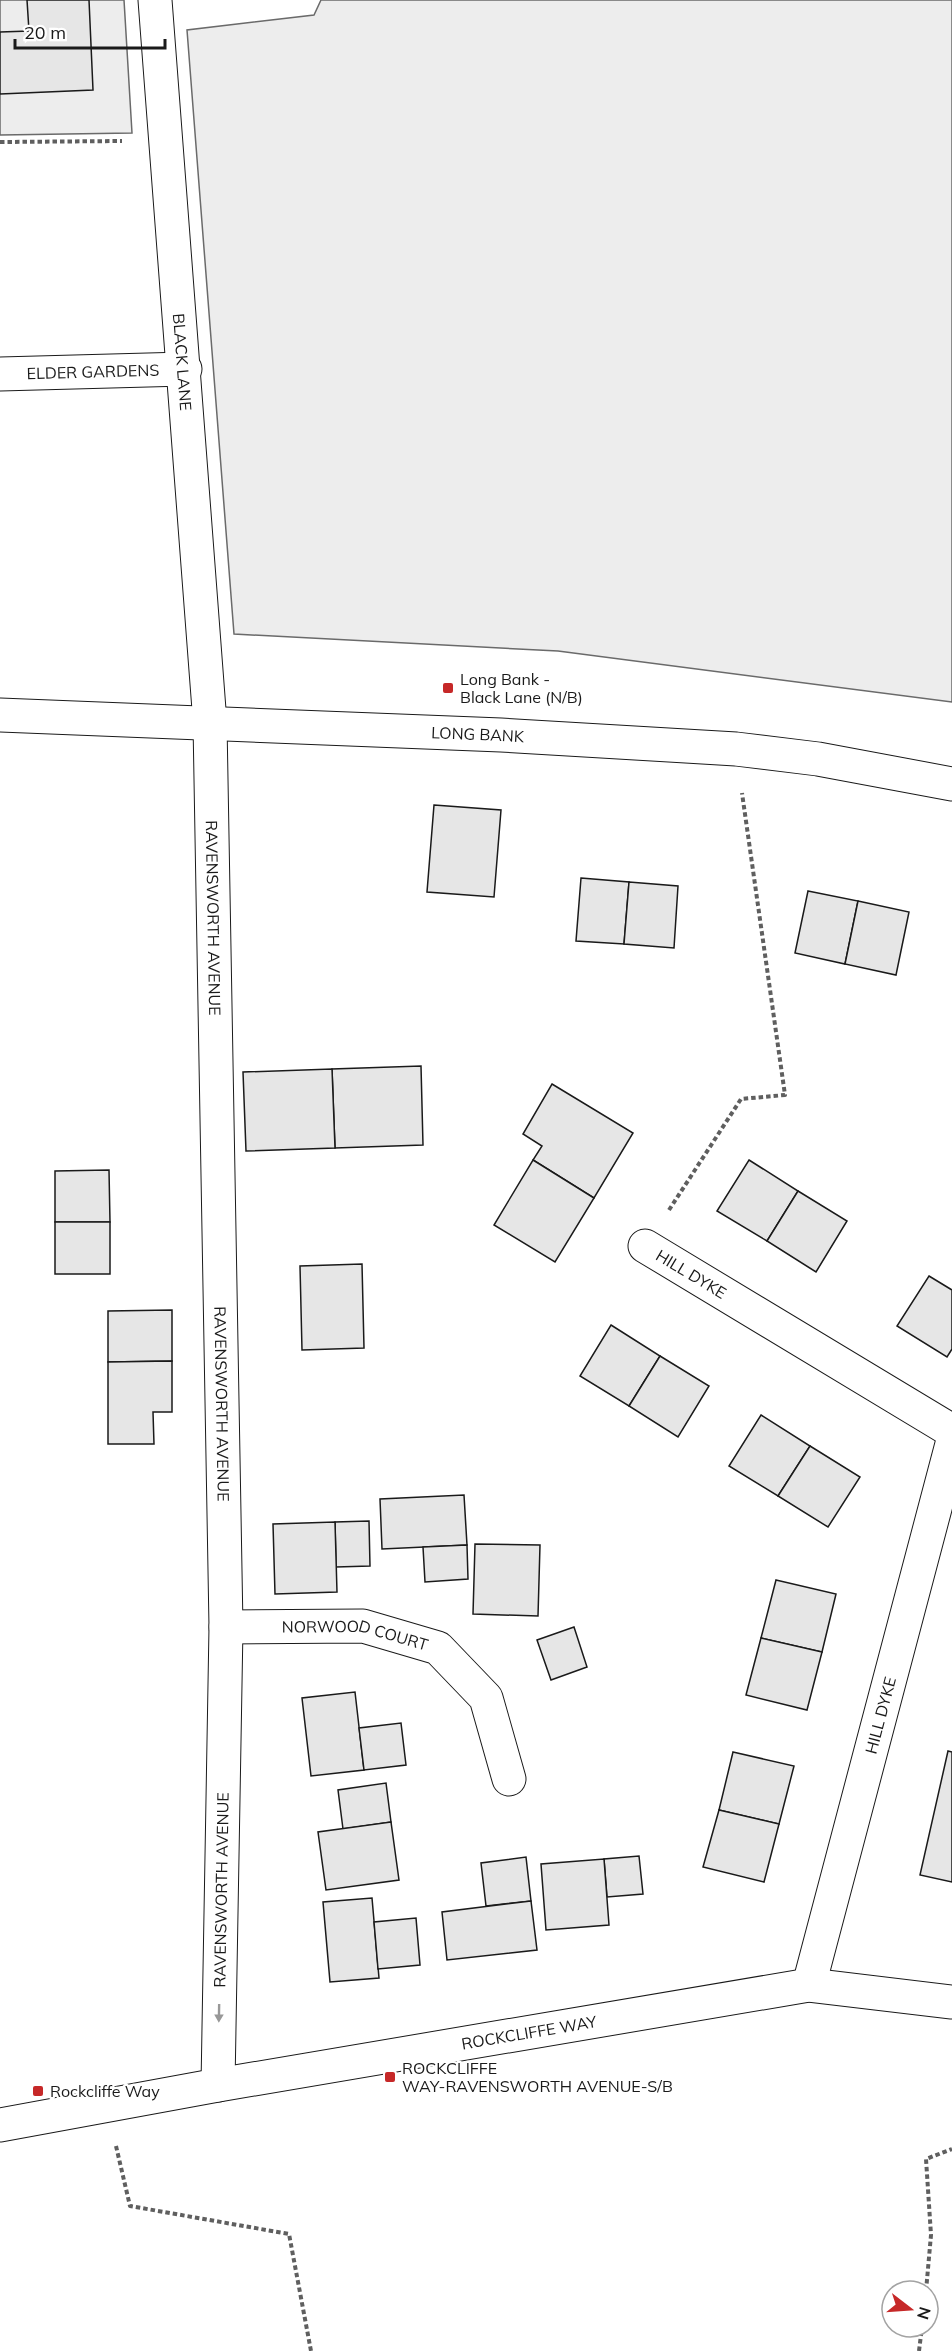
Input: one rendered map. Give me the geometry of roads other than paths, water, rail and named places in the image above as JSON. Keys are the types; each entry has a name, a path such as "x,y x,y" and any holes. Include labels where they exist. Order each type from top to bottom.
{"street":[{"name":"BLACK LANE","path":"155,0 185,369 210,723"},
{"name":"ELDER GARDENS","path":"0,374 185,369"},
{"name":"LONG BANK","path":"0,715 501,735 736,749 818,759 952,784"},
{"name":"RAVENSWORTH AVENUE","path":"210,723 226,1627 218,2085"},
{"name":"HILL DYKE","path":"645,1246 952,1431"},
{"name":"HILL DYKE","path":"809,1985 952,1444"},
{"name":"NORWOOD COURT","path":"226,1627 363,1626 438,1648 486,1698 509,1779"},
{"name":"ROCKCLIFFE WAY","path":"0,2125 218,2085 809,1985 952,2002"}],"place":[{"name":"Long Bank - Black Lane (N/B)","path":"448,688"},
{"name":"ROCKCLIFFE WAY-RAVENSWORTH AVENUE-S/B","path":"390,2077"},
{"name":"Rockcliffe Way","path":"38,2091"}]}
